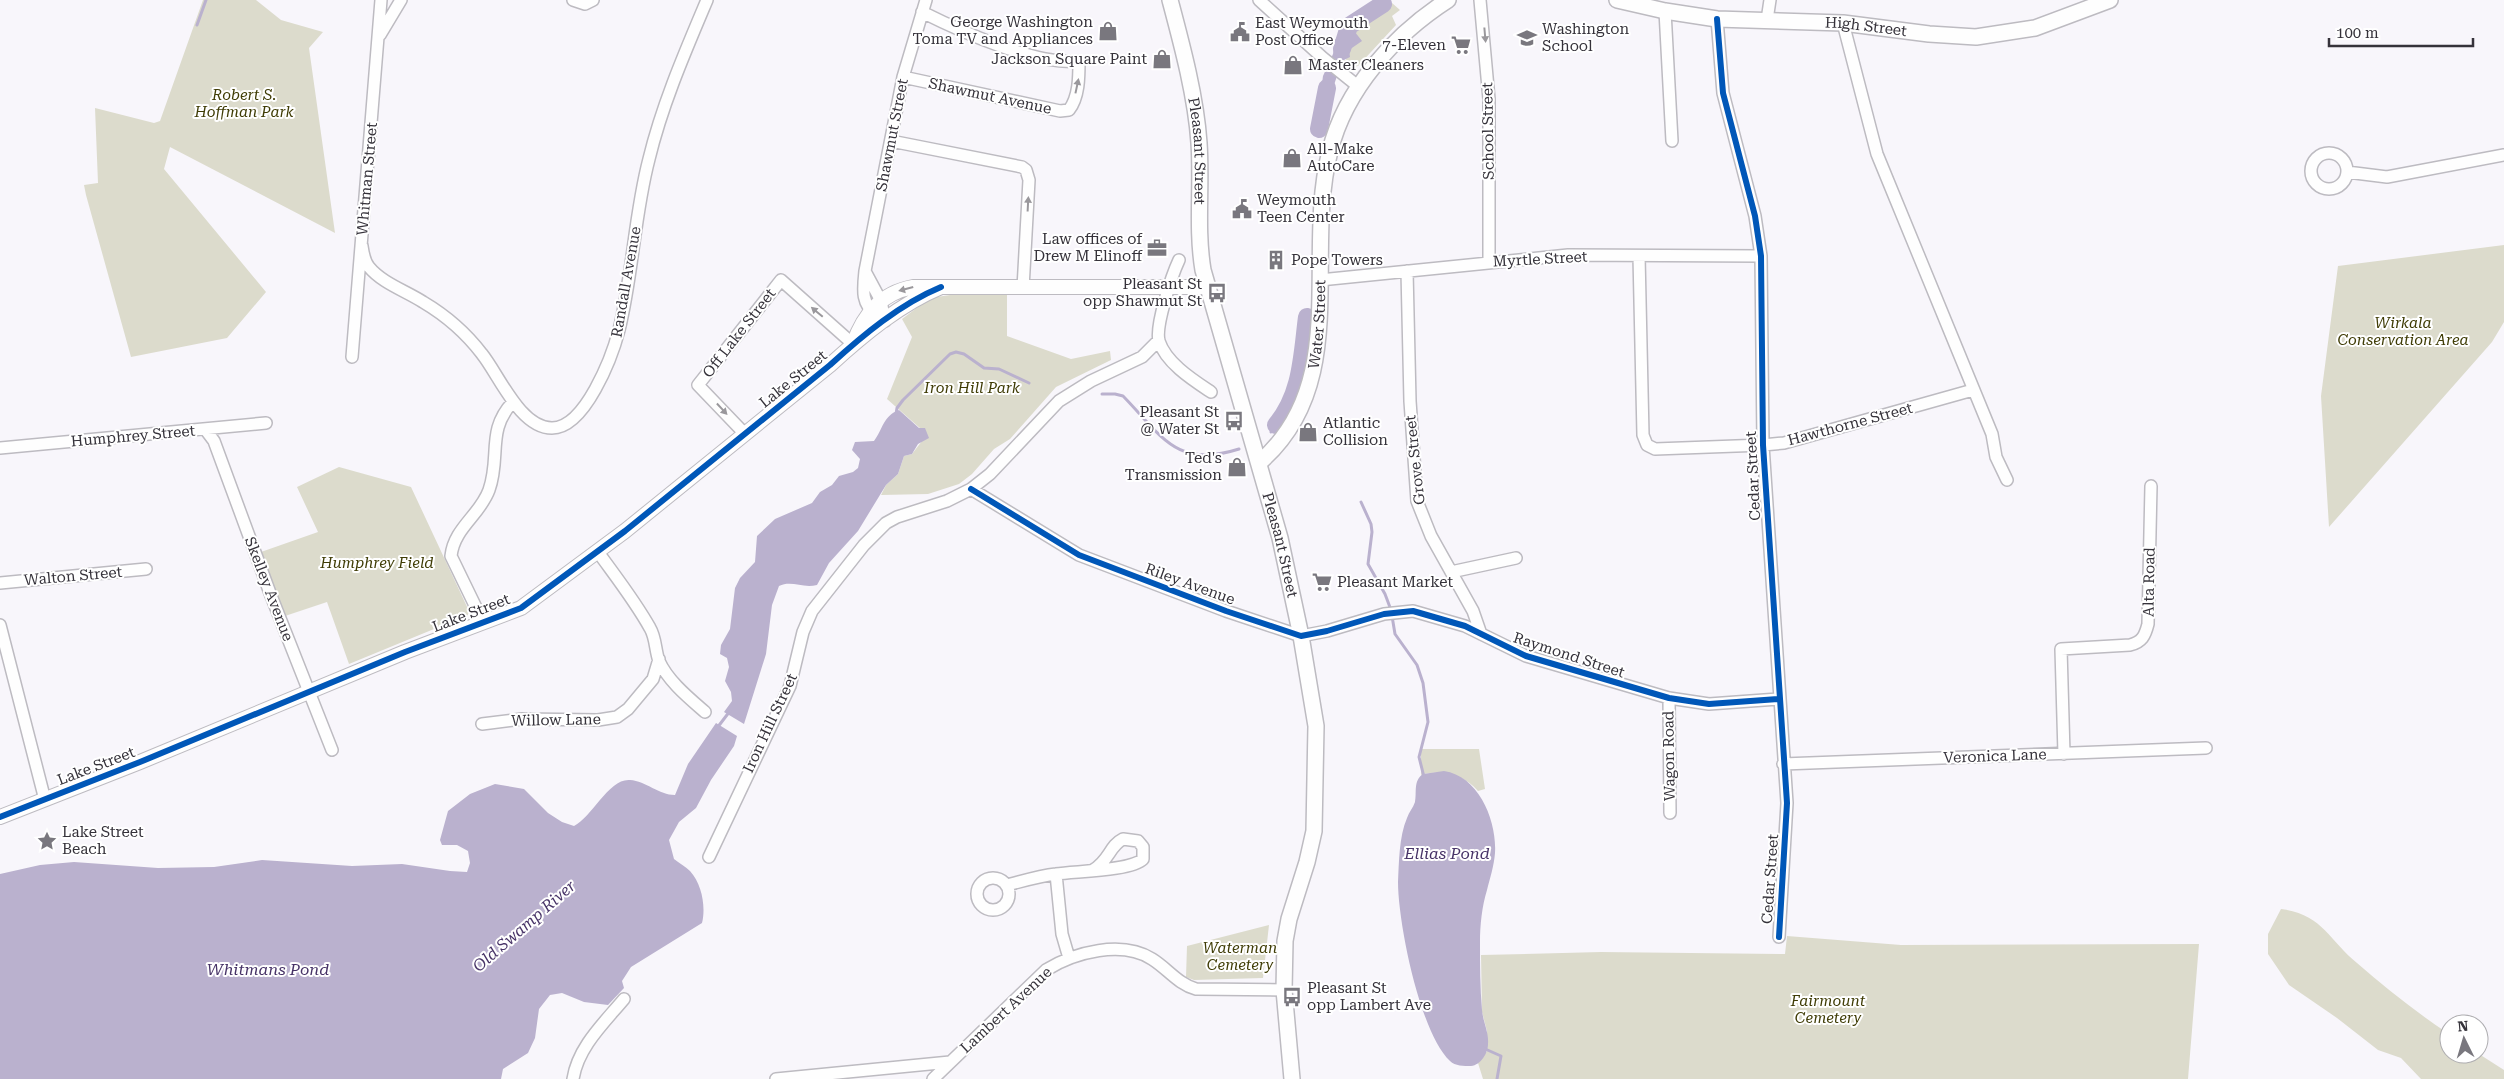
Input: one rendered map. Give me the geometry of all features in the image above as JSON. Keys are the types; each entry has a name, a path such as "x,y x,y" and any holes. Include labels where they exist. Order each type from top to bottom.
{"main road":[{"name":"Pleasant Street","path":"1170,0 1199,141 1200,246 1206,287 1260,462 1280,538 1301,636 1316,726 1314,831 1307,862 1286,931 1284,990 1292,1079"},
{"name":"Water Street","path":"1260,462 1286,436 1310,387 1316,360 1322,202 1329,153 1353,82 1405,34 1448,0"},
{"name":"High Street","path":"1616,0 1665,11 1717,19 1843,23 1935,35 1983,37 2035,28 2110,0"}],"street":[{"name":"Whitman Street","path":"352,357 381,0"},
{"path":"379,36 401,0"},
{"path":"574,0 585,4 593,0"},
{"name":"Randall Avenue","path":"362,246 368,266 373,271 430,306 464,334 494,370 513,402 537,424 545,428 560,427 568,424 583,408 603,371 616,338 623,313 642,194 653,144 677,74 707,0"},
{"name":"Shawmut Street","path":"885,321 875,305 865,271 903,77 926,0"},
{"path":"1259,0 1323,58 1353,82"},
{"name":"School Street","path":"1480,0 1488,71 1489,262"},
{"path":"1767,20 1770,0"},
{"path":"1665,11 1672,141"},
{"name":"Shawmut Avenue","path":"903,77 1060,111 1069,110 1078,83 1079,61 1052,61 983,39 922,12"},
{"name":"Cedar Street","path":"1717,19 1723,93 1755,216 1761,256 1763,445 1778,699 1787,803 1779,937"},
{"path":"1843,23 1878,154 1992,434 1996,456 2007,480"},
{"path":"891,141 1026,170 1029,180 1023,288"},
{"path":"2347,172 2387,177 2504,155"},
{"name":"Myrtle Street","path":"1320,280 1568,255 1761,256"},
{"name":"Hawthorne Street","path":"1639,256 1643,435 1647,445 1656,449 1784,443 1973,390"},
{"path":"1179,260 1168,288 1158,340 1164,352 1184,373 1211,392"},
{"name":"Grove Street","path":"1408,271 1410,401 1415,485 1422,518 1473,611 1482,634"},
{"name":"Off Lake Street","path":"745,434 698,385 780,280 853,344"},
{"path":"885,321 920,296 941,287"},
{"path":"875,305 905,288 1206,287"},
{"name":"Lake Street","path":"853,344 875,305"},
{"name":"Lake Street","path":"0,817 482,622 521,608 598,552 830,365 853,344 885,321"},
{"name":"Iron Hill Street","path":"709,857 790,686 803,632 819,600 864,545 886,523 911,511 948,501 971,489 990,474 1059,401 1091,381 1142,357 1158,340"},
{"path":"482,622 451,556 452,546 456,536 487,496 493,476 498,423 513,402"},
{"name":"Humphrey Street","path":"0,448 266,423"},
{"name":"Skelley Avenue","path":"206,429 214,441 332,750"},
{"name":"Alta Road","path":"2064,754 2061,649 2130,645 2138,643 2145,635 2148,624 2151,486"},
{"name":"Riley Avenue","path":"971,489 1072,552 1226,611 1301,636"},
{"path":"598,552 636,603 651,629 657,645 659,659 665,671 705,712"},
{"path":"1451,572 1516,558"},
{"name":"Walton Street","path":"0,583 146,569"},
{"name":"Raymond Street","path":"1301,636 1327,631 1404,610 1422,612 1482,634 1526,656 1669,698 1709,704 1778,699"},
{"path":"0,625 45,800"},
{"name":"Willow Lane","path":"482,724 522,719 598,720 616,717 628,709 653,679 659,659"},
{"name":"Wagon Road","path":"1669,698 1670,813"},
{"name":"Veronica Lane","path":"1783,764 2206,748"},
{"path":"1007,885 1056,874 1093,870"},
{"path":"1056,874 1062,934 1069,958"},
{"name":"Lambert Avenue","path":"933,1079 1046,970 1069,958 1103,951 1132,951 1151,958 1187,987 1196,990 1284,990"},
{"path":"573,1079 579,1059 595,1032 624,999"},
{"path":"776,1079 950,1062"}],"green space":[{"name":"Robert S. Hoffman Park","path":"203,0 256,0 281,20 323,32 309,48 335,233 170,147 164,169 266,292 227,338 131,357 84,185 98,183 95,108 154,123 160,121"},
{"path":"1392,3 1400,10 1392,16 1396,25 1358,66 1352,67 1342,60 1346,60 1352,28"},
{"name":"Wirkala Conservation Area","path":"2504,245 2504,322 2492,342 2329,527 2321,396 2338,266"},
{"name":"Iron Hill Park","path":"1007,294 1007,336 1071,359 1110,351 1111,360 1056,387 1010,439 994,449 972,474 959,484 928,494 881,495 886,485 898,474 904,456 912,454 922,441 921,429 887,399 912,337 902,319 930,298 950,295"},
{"name":"Humphrey Field","path":"339,467 411,487 469,611 468,615 349,664 327,602 285,616 261,552 318,532 297,487"},
{"path":"1421,749 1479,749 1485,789 1478,791 1466,780 1452,774 1429,773 1421,775"},
{"path":"2281,909 2306,916 2316,922 2347,954 2390,991 2439,1027 2439,1064 2489,1064 2489,1060 2504,1070 2504,1079 2421,1079 2401,1058 2378,1050 2337,1018 2289,985 2268,954 2268,934"},
{"name":"Waterman Cemetery","path":"1269,925 1263,978 1194,980 1186,977 1187,946"},
{"name":"Fairmount Cemetery","path":"1787,936 1901,945 2199,944 2188,1079 1483,1079 1478,1063 1487,1051 1487,1031 1482,1012 1481,955 1601,952 1785,954"}],"water":[{"path":"1346,25 1351,27 1362,41 1349,50 1350,57 1342,61 1330,97 1322,110 1321,91 1323,76 1333,54 1335,40"},
{"path":"899,410 919,428 925,428 929,438 918,444 912,454 904,456 898,474 886,485 858,531 829,563 817,585 784,584 779,586 772,605 766,654 744,724 724,712 732,701 731,692 725,681 729,667 727,658 720,654 721,645 730,629 735,588 740,578 755,562 757,536 775,519 812,503 820,492 832,485 839,476 853,472 858,468 860,459 852,450 855,442 874,441 886,419"},
{"name":"Whitmans Pond","path":"716,723 737,736 734,746 711,780 696,808 679,822 669,840 674,859 690,871 698,882 703,903 702,923 631,967 622,981 624,988 608,1005 584,1002 562,993 550,995 539,1009 535,1038 528,1053 503,1069 501,1079 0,1079 0,874 40,865 74,862 158,868 214,867 262,860 352,866 402,864 467,872 470,863 468,851 457,845 442,845 440,840 448,811 470,794 495,784 524,789 548,813 562,822 574,826 587,815 608,791 622,781 636,781 663,793 675,795 688,764"},
{"name":"Ellias Pond","path":"1444,771 1467,781 1476,791 1489,814 1495,840 1495,853 1485,896 1480,936 1481,1002 1488,1035 1488,1047 1481,1061 1471,1066 1452,1063 1439,1047 1429,1027 1413,976 1399,900 1398,882 1401,841 1404,825 1415,802 1418,780 1423,774"}],"waterway":[{"path":"197,25 206,0"},
{"path":"1342,49 1349,26 1383,4"},
{"path":"1319,129 1327,88"},
{"path":"1276,425 1285,413 1296,387 1302,360 1307,317"},
{"path":"896,414 897,408 903,400 950,354 956,352 964,354 984,368 999,369 1029,383"},
{"path":"1102,394 1123,396 1160,436 1185,452 1200,455 1218,454 1239,449"},
{"path":"1271,432 1276,425 1279,427"},
{"path":"1361,502 1371,524 1372,532 1368,564 1385,594 1391,610"},
{"path":"1392,616 1395,634 1417,665 1423,683 1428,722 1419,757 1424,777"},
{"path":"717,728 730,711"},
{"path":"1483,1048 1501,1056 1497,1079"}],"cycle path":[{"path":"1717,19 1723,93 1755,216 1761,256 1763,445 1787,803 1779,937"},
{"path":"0,817 140,762 405,652 521,608 625,531 882,321 911,302 941,287"},
{"path":"971,489 1079,555 1226,611 1301,636 1327,631 1384,614 1413,611 1465,626 1526,656 1669,698 1709,704 1778,699"}],"place":[{"name":"George Washington Toma TV and Appliances","path":"1108,31"},
{"name":"East Weymouth Post Office","path":"1240,32"},
{"name":"Washington School","path":"1527,38"},
{"name":"7-Eleven","path":"1461,45"},
{"name":"Jackson Square Paint","path":"1162,59"},
{"name":"Master Cleaners","path":"1293,65"},
{"name":"All-Make AutoCare","path":"1292,158"},
{"name":"Weymouth Teen Center","path":"1242,209"},
{"name":"Law offices of Drew M Elinoff","path":"1157,248"},
{"name":"Pope Towers","path":"1276,260"},
{"name":"Pleasant St opp Shawmut St","path":"1217,293"},
{"name":"Pleasant St @ Water St","path":"1234,421"},
{"name":"Atlantic Collision","path":"1308,432"},
{"name":"Ted's Transmission","path":"1237,467"},
{"name":"Pleasant Market","path":"1322,582"},
{"name":"Lake Street Beach","path":"47,841"},
{"name":"Pleasant St opp Lambert Ave","path":"1292,997"}],"water label":[{"name":"Old Swamp River","path":"524,926"}]}
